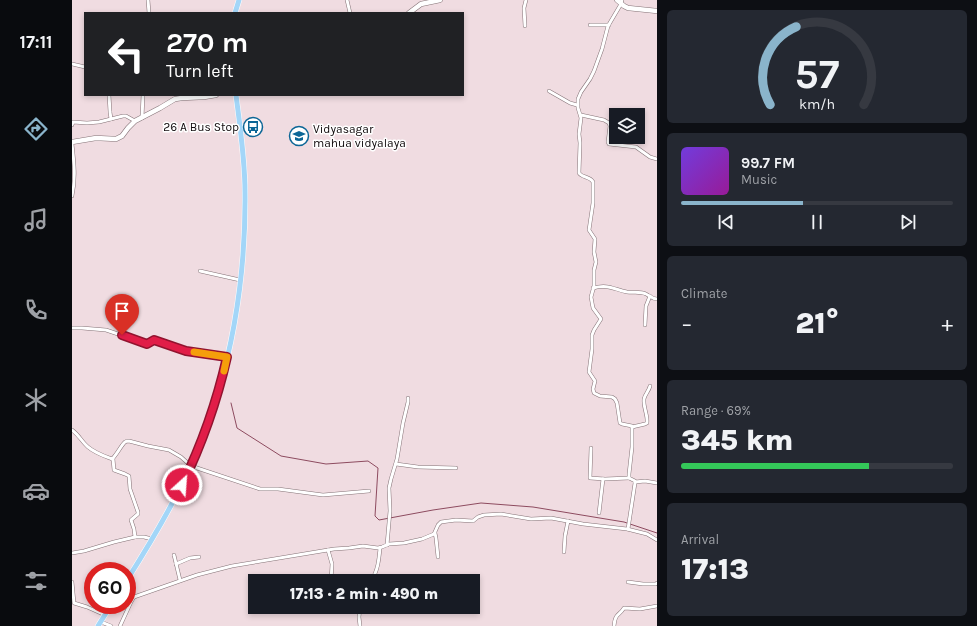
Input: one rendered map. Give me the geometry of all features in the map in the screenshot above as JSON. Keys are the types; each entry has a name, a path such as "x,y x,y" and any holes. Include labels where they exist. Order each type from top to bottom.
{"main road":[{"path":"235,12 239,0"},
{"path":"136,565 172,505 191,466 216,399 234,327 244,247 245,191 243,152 236,96"},
{"path":"99,624 105,614"}],"street":[{"path":"148,0 149,12"},
{"path":"347,0 350,12"},
{"path":"410,12 421,4 440,0"},
{"path":"525,26 524,8 526,0"},
{"path":"617,0 622,2 624,6 628,8 657,11"},
{"path":"622,2 609,25 597,64 590,79 581,92 577,105 581,116 579,134 579,173 582,176 591,179 593,182 593,203 589,230 595,239 594,252 596,262 591,297 593,307 601,319 592,335 589,372 595,381 593,390 595,393 600,396 612,397 615,399 620,423 631,425 632,427 647,423 644,408 644,397 649,391 650,386"},
{"path":"590,25 609,25"},
{"path":"72,64 84,67"},
{"path":"550,91 570,103 577,105"},
{"path":"110,96 111,119"},
{"path":"142,118 143,96"},
{"path":"72,196 75,174 72,143 94,138 119,138 123,136 135,121 173,100 185,96 210,96"},
{"path":"72,123 99,122 126,116 135,121"},
{"path":"581,116 604,120 609,123 609,144 636,147 650,157 657,159"},
{"path":"200,272 240,280"},
{"path":"593,288 607,286 626,292 644,293 657,299"},
{"path":"645,325 646,304 650,296"},
{"path":"72,328 106,330 145,343 154,340 186,351 227,357"},
{"path":"387,544 390,511 389,488 400,448 408,398"},
{"path":"629,478 632,427"},
{"path":"72,430 90,449 113,459"},
{"path":"135,537 131,520 138,513 130,489 129,477 128,475 114,470 113,459 127,441 169,450 181,457 191,466 252,487 323,495 369,491"},
{"path":"591,448 590,478 629,478 635,482 645,481 657,483"},
{"path":"396,464 418,468 456,468"},
{"path":"599,513 603,479"},
{"path":"628,529 635,482"},
{"path":"438,557 435,534 439,523 456,520 472,521 480,516 488,514 501,514 531,519 548,517 583,524 628,529 647,534 657,540"},
{"path":"564,552 568,521"},
{"path":"120,626 133,598 205,572 328,550 365,546 380,548 387,544 404,543 435,534"},
{"path":"72,553 135,537 152,539"},
{"path":"375,574 380,548"},
{"path":"328,550 332,564 331,574"},
{"path":"174,555 180,580"},
{"path":"176,564 190,558 199,557"},
{"path":"72,582 73,603 84,606"},
{"path":"628,582 657,584"},
{"path":"614,626 616,616 624,608 640,609 657,606"},
{"path":"359,614 360,626"},
{"path":"99,624 111,626"}],"waterway":[{"path":"231,403 237,428 281,456 326,464 368,461 378,468 375,516 379,520 481,503 533,507 624,522 657,533"}],"slow traffic":[{"path":"194,352 227,357 224,371"}],"place":[{"name":"26 A Bus Stop","path":"253,127"},
{"name":"Vidyasagar mahua vidyalaya","path":"299,136"}],"route":[{"path":"122,335 147,344 154,340 186,351 227,357 216,399 198,451 182,485"}]}
